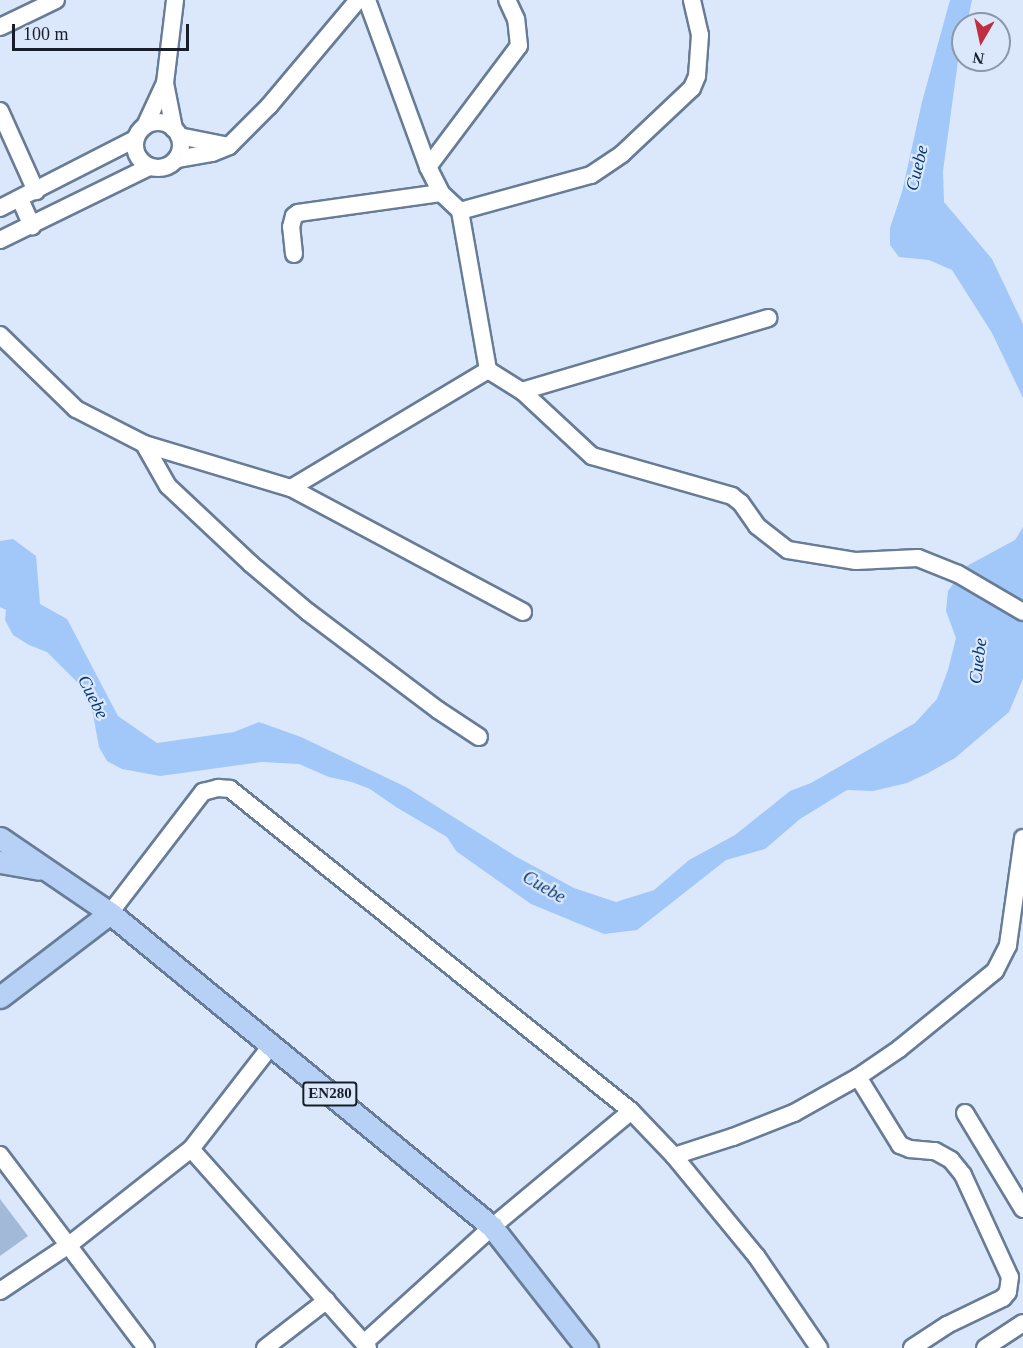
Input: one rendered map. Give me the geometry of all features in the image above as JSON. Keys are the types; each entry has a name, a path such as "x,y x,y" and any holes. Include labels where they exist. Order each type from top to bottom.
{"main road":[{"name":"EN280","path":"0,838 110,914 492,1227 587,1348"},
{"name":"EN280","path":"0,862 45,870"},
{"path":"0,997 110,914"}],"street":[{"path":"0,27 56,0"},
{"path":"148,167 136,156 140,132 165,83 175,0"},
{"path":"0,240 148,167 164,168 177,159 212,153 229,146 269,106 358,0"},
{"path":"367,0 428,167 441,194 460,210 488,369 522,391 592,456 732,496 741,503 757,525 788,550 856,561 918,558 958,574 1023,612"},
{"path":"428,167 519,46 516,19 507,0"},
{"path":"460,210 591,175 622,154 692,88 700,61 700,35 692,0"},
{"path":"165,83 181,143 177,159"},
{"path":"0,111 36,191"},
{"path":"0,208 36,191 160,122 177,132 229,146"},
{"path":"294,254 291,226 294,216 298,213 441,194"},
{"path":"20,199 32,226"},
{"path":"522,391 768,318"},
{"path":"0,335 76,409 144,444 196,462 291,488 524,612"},
{"path":"291,488 488,369"},
{"path":"144,444 168,486 251,564 317,619 438,710 479,737"},
{"path":"110,914 203,792 218,788 230,789 631,1111 674,1156 757,1257 819,1348"},
{"path":"674,1156 733,1137 794,1113 858,1077 899,1049 995,971 1008,945 1022,845"},
{"path":"0,1292 69,1245 191,1149 271,1046"},
{"path":"858,1077 900,1145 910,1149 935,1151 951,1161 963,1175 1010,1277 1008,1292 1003,1298 947,1325 912,1348"},
{"path":"191,1149 366,1346 492,1227 631,1111"},
{"path":"965,1113 1023,1209"},
{"path":"0,1155 146,1348"},
{"path":"265,1348 327,1300"},
{"path":"985,1348 1023,1323"}],"shaded area":[{"path":"0,1199 28,1236 0,1256"}],"water":[{"name":"Cuebe","path":"950,0 972,0 970,12 951,12 951,72 956,72 943,171 944,202 992,259 1023,324 1023,398 992,333 952,270 929,260 899,257 890,245 890,228 902,192 922,102"},
{"name":"Cuebe","path":"1023,527 1023,679 1009,712 955,758 928,773 907,783 873,791 847,790 800,819 765,849 726,860 637,930 604,934 531,904 456,851 447,837 370,789 352,782 329,777 299,764 262,762 160,776 122,769 107,761 99,747 93,714 81,686 47,652 13,635 5,620 6,610 0,607 0,541 13,539 36,556 40,604 67,619 118,716 157,743 234,732 259,722 301,737 406,787 515,856 574,888 616,902 654,890 689,860 735,835 790,791 811,783 915,723 937,699 948,670 956,638 946,611 948,591 965,567 1015,540"}]}
